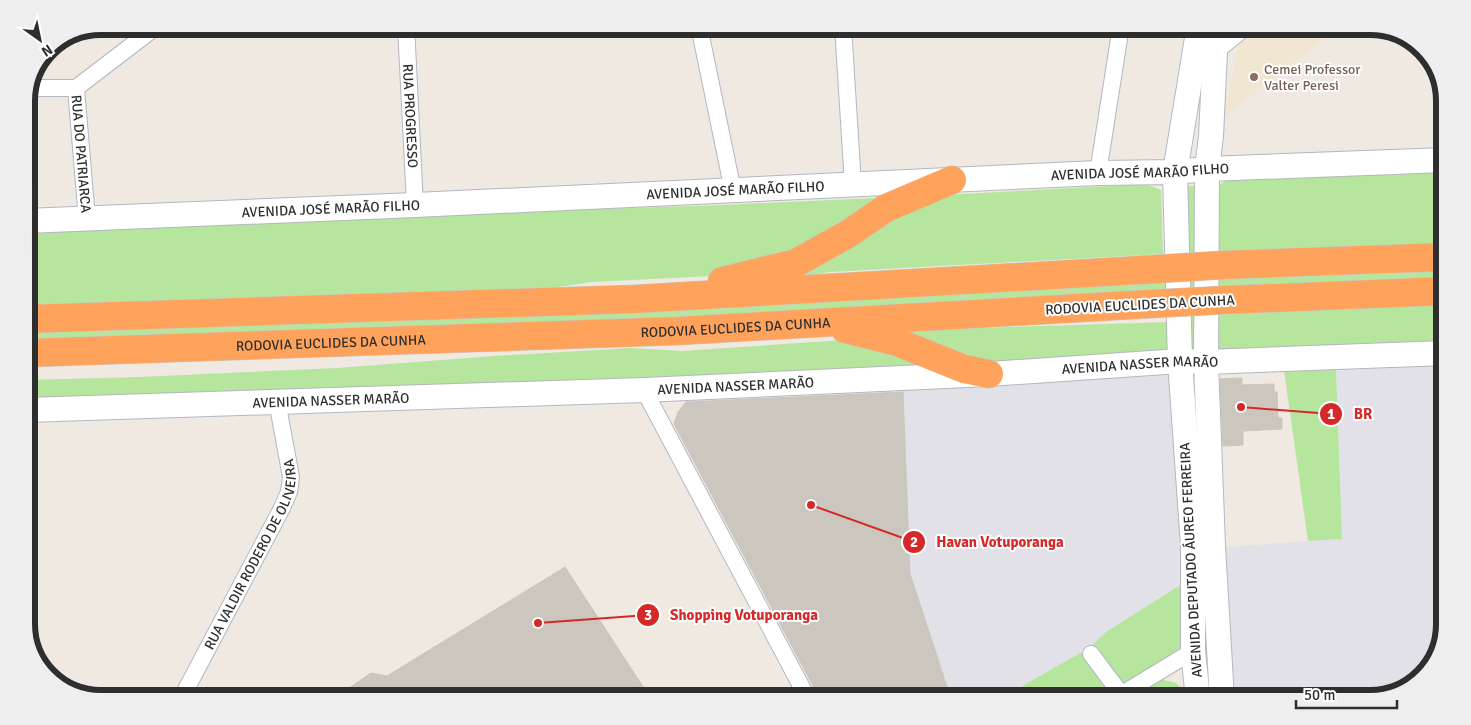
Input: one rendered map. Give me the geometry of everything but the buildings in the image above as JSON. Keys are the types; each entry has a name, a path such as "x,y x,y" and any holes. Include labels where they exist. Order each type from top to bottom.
{"highway":[{"path":"635,299 733,279 796,263 848,234 886,208 952,180"},
{"path":"35,319 635,299 1223,265 1436,257"},
{"name":"RODOVIA EUCLIDES DA CUNHA","path":"35,354 677,331 1225,300 1436,291"},
{"path":"817,322 897,342 964,369 989,374"}],"main road":[{"name":"AVENIDA DEPUTADO ÁUREO FERREIRA","path":"1197,690 1193,652 1203,546 1208,169 1211,136 1203,42"},
{"name":"AVENIDA DEPUTADO ÁUREO FERREIRA","path":"1203,42 1175,172 1180,361 1221,690"},
{"name":"AVENIDA JOSÉ MARÃO FILHO","path":"35,221 733,191 1098,173 1175,172 1208,169 1436,160"},
{"name":"AVENIDA NASSER MARÃO","path":"35,410 644,390 989,374 1180,361 1206,362 1436,353"}],"street":[{"path":"36,88 76,88 145,35"},
{"name":"RUA PROGRESSO","path":"406,35 415,205"},
{"path":"701,35 733,191"},
{"path":"844,35 853,185"},
{"path":"1098,173 1120,35"},
{"path":"1203,42 1222,35"},
{"name":"RUA DO PATRIARCA","path":"76,88 87,220"},
{"path":"644,390 803,690"},
{"name":"RUA VALDIR RODERO DE OLIVEIRA","path":"186,690 278,517 289,492 291,477 277,401"},
{"path":"1127,690 1193,652"},
{"path":"1091,654 1113,690"}],"shaded area":[{"name":"Cemei Professor Valter Peresi","path":"1243,35 1329,35 1224,117 1240,37"},
{"path":"1436,363 1436,624 1434,641 1429,653 1417,671 1396,685 1387,688 1370,690 1231,690 1223,547 1342,539 1336,370"},
{"path":"1168,373 1176,382 1185,582 1106,632 1089,648 1018,690 948,690 910,574 903,387"}],"green space":[{"path":"1436,169 1436,245 1215,253 1218,186 1225,181"},
{"path":"1146,184 1161,190 1163,254 830,272 794,278 849,239 943,195"},
{"path":"1188,186 1194,186 1198,192 1197,349 1192,349 1188,345 1184,191"},
{"path":"874,198 878,203 845,230 732,275 592,282 552,288 35,306 35,228 723,205"},
{"path":"1436,266 1436,282 1214,290 1214,275"},
{"path":"1172,276 1173,293 815,317 35,348 35,327"},
{"path":"1436,304 1436,341 1219,351 1215,345 1213,314"},
{"path":"1173,322 1173,347 1166,354 983,362 902,334 912,330"},
{"path":"843,340 895,345 925,369 35,405 35,380 337,368 631,348 682,351"},
{"path":"1284,370 1336,370 1342,539 1308,541"},
{"path":"1185,582 1187,638 1180,648 1129,682 1117,682 1086,660 1104,687 1103,690 1018,690 1089,648 1106,632"},
{"path":"1161,679 1176,683 1183,690 1144,690"}],"place":[{"name":"Cemei Professor Valter Peresi","path":"1254,77"},
{"name":"BR","path":"1241,407"},
{"name":"Havan Votuporanga","path":"811,505"},
{"name":"Shopping Votuporanga","path":"538,623"}]}
